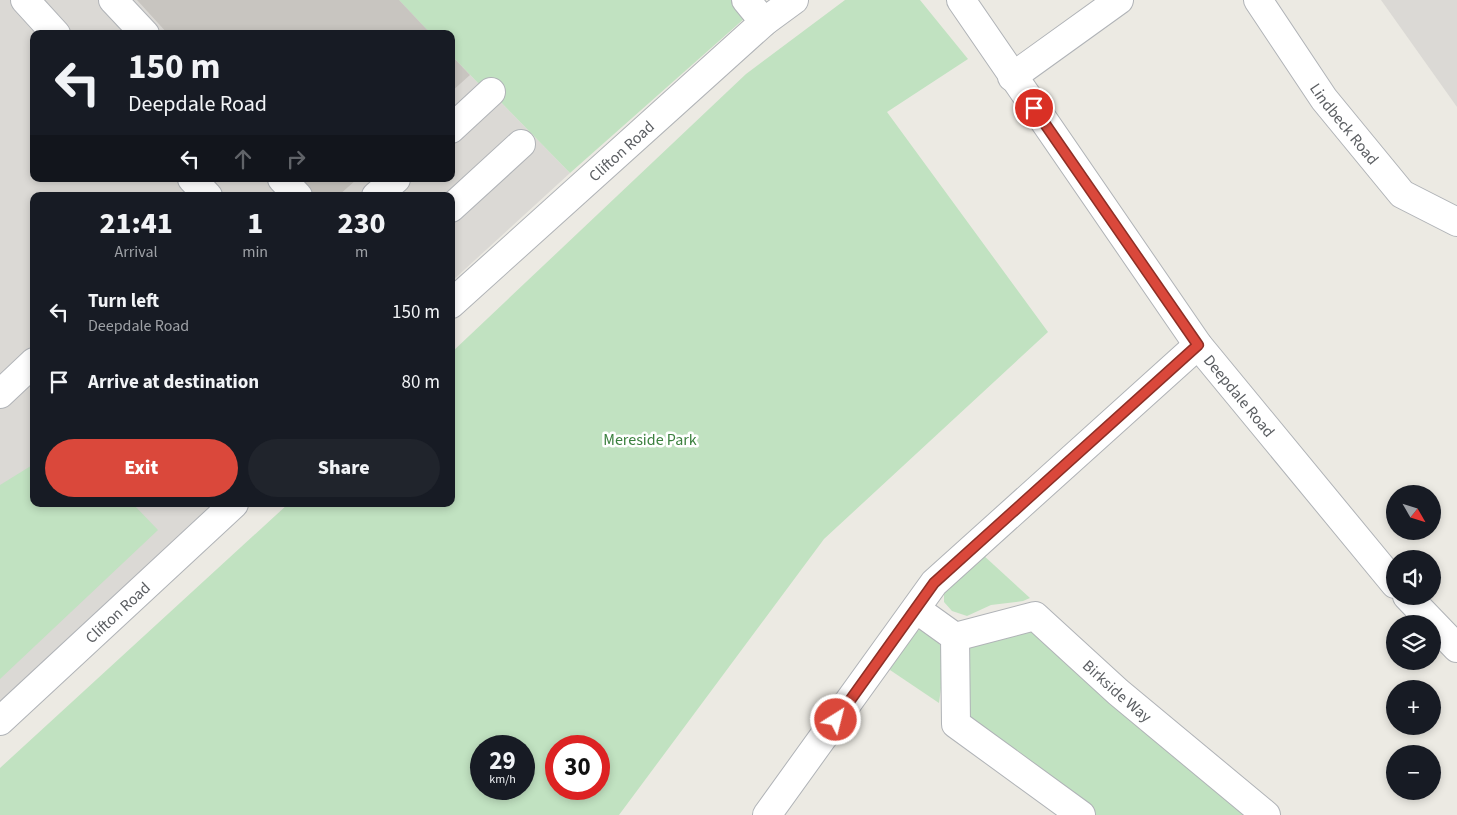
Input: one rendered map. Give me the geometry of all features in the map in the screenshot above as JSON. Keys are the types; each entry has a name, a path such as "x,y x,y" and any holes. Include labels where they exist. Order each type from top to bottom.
{"street":[{"path":"25,0 52,30"},
{"path":"113,0 141,30"},
{"path":"746,0 764,22"},
{"name":"Clifton Road","path":"455,300 764,22 794,0"},
{"name":"Deepdale Road","path":"960,0 1198,345 1386,573"},
{"path":"1012,77 1119,0"},
{"name":"Lindbeck Road","path":"1258,0 1324,99 1402,194 1457,222"},
{"path":"455,125 491,92"},
{"path":"455,204 521,144"},
{"path":"195,182 204,192"},
{"path":"285,182 294,192"},
{"path":"381,192 392,182"},
{"path":"767,815 934,583 1198,345"},
{"path":"0,394 30,366"},
{"name":"Clifton Road","path":"0,721 231,507"},
{"path":"1416,605 1457,648"},
{"path":"916,609 955,636 956,724 1081,815"},
{"name":"Birkside Way","path":"955,636 1035,616 1118,692 1266,815"}],"shaded area":[{"path":"0,0 401,0 428,30 30,30 30,182 455,182 455,59 478,83 491,92 570,173 455,278 455,192 30,192 30,507 211,507 0,705"},
{"path":"1381,0 1457,0 1457,107"}],"green space":[{"path":"399,0 746,0 754,10 570,173 491,92 478,83 455,59 455,30 427,30"},
{"name":"Mereside Park","path":"845,0 920,0 968,59 887,112 1048,332 824,539 619,815 0,815 0,768 285,507 455,507 455,349 746,74"},
{"path":"30,466 30,507 136,507 158,530 0,679 0,485"},
{"path":"982,554 1030,598 1023,601 991,605 967,616 952,611 944,602 944,594 959,573"},
{"path":"1035,616 1266,815 1081,815 956,724 955,637"},
{"path":"924,628 944,649 944,666 939,703 890,670 893,661 912,633"}],"building":[{"path":"137,0 399,0 427,30 164,30"},
{"path":"455,59 470,75 455,88"},
{"path":"303,182 354,182 342,192 312,192"}],"route":[{"path":"836,720 934,583 1198,345 1034,108"}]}
